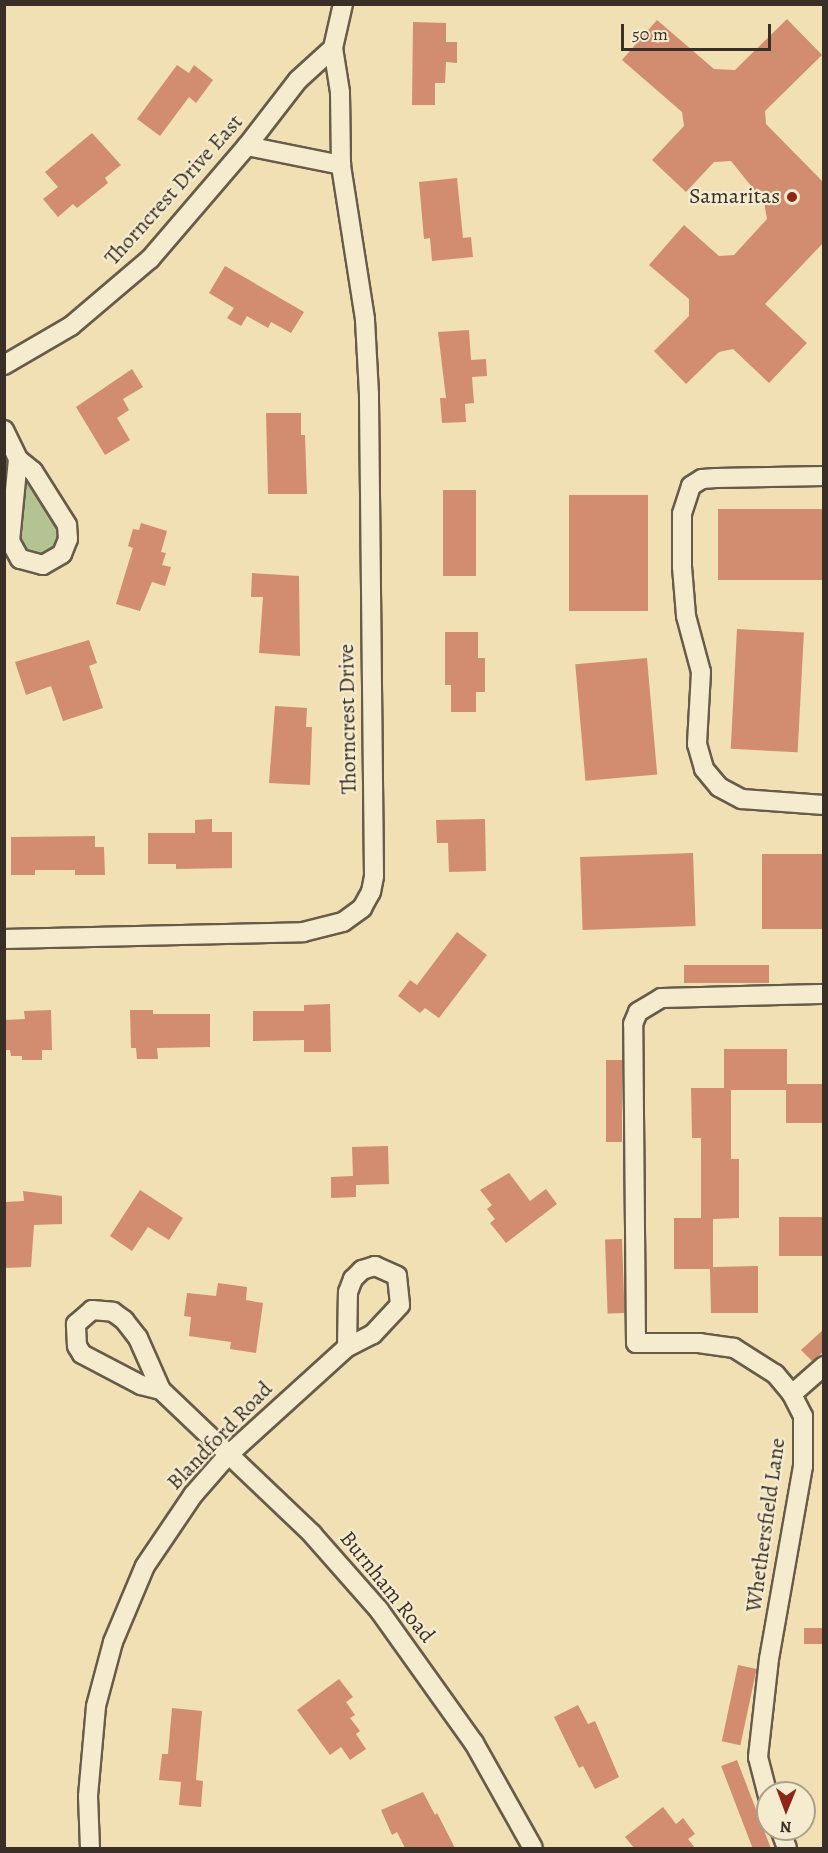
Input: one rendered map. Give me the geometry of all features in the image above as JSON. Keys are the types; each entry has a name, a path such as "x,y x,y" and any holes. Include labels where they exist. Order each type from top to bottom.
{"street":[{"name":"Thorncrest Drive","path":"4,939 303,932 343,922 362,908 371,892 374,876 368,354 341,165 340,92 333,48 343,4"},
{"name":"Thorncrest Drive East","path":"4,365 70,326 108,297 150,259 247,146 298,80 333,48"},
{"path":"247,146 341,165"},
{"path":"4,430 18,459 33,471 67,525 68,539 62,554 43,565 21,559 10,541 18,459"},
{"path":"824,476 702,479 691,486 684,498 682,545 683,600 701,672 696,729 704,769 719,787 742,799 824,806"},
{"name":"Whethersfield Lane","path":"764,1781 758,1757 769,1659 805,1442 803,1416 792,1394 756,1359 734,1348 700,1343 636,1343 633,1024 638,1012 661,998 824,994"},
{"path":"102,1310 124,1320 138,1338 161,1390 141,1385 82,1354 75,1335 82,1315 102,1310"},
{"name":"Blandford Road","path":"90,1848 90,1752 101,1679 113,1642 145,1566 193,1495 228,1455 347,1347"},
{"path":"792,1394 824,1366"},
{"name":"Burnham Road","path":"161,1390 312,1534 379,1610 474,1743 533,1848"}],"green space":[{"path":"25,478 38,492 58,528 56,547 43,557 27,553 20,542"}],"building":[{"name":"Samaritas","path":"787,19 822,55 765,111 766,124 824,183 824,242 765,304 807,343 769,383 733,349 719,352 686,384 654,351 689,316 689,299 649,265 684,225 719,256 734,255 767,219 764,202 731,161 714,162 686,192 652,160 684,126 682,112 622,60 657,20 714,69 735,70"},
{"path":"413,22 446,23 446,42 457,42 457,63 446,62 445,83 435,83 435,105 412,105"},
{"path":"177,65 189,73 194,65 213,80 196,103 189,97 160,136 137,119"},
{"path":"92,133 121,165 105,178 108,183 77,208 73,204 58,217 43,199 58,187 45,172"},
{"path":"457,178 463,238 471,237 473,257 432,261 430,238 424,239 419,182"},
{"path":"225,266 304,312 291,333 271,322 268,328 247,316 241,326 227,318 234,308 209,293"},
{"path":"469,330 471,360 486,359 487,376 472,377 474,403 465,404 466,422 442,423 440,398 446,398 438,332"},
{"path":"132,369 143,387 123,399 129,410 117,418 130,440 105,455 76,407"},
{"path":"266,413 301,413 301,435 305,435 307,494 268,494"},
{"path":"443,490 476,490 476,576 443,576"},
{"path":"569,495 648,495 648,611 569,611"},
{"path":"718,509 824,509 824,580 718,580"},
{"path":"141,523 167,531 161,552 166,553 162,565 171,567 165,586 152,582 140,611 116,604 133,548 128,546 133,529 139,530"},
{"path":"252,573 299,576 300,656 259,653 263,597 251,597"},
{"path":"737,629 804,633 798,752 731,749"},
{"path":"445,632 478,632 478,658 485,658 485,692 476,692 476,712 451,712 451,685 445,685"},
{"path":"89,640 97,663 89,666 103,708 63,721 51,686 26,695 15,662"},
{"path":"647,658 657,775 585,781 575,664"},
{"path":"275,706 307,708 306,727 312,727 310,785 269,783"},
{"path":"212,819 212,832 232,832 232,868 176,869 176,864 148,864 148,833 195,833 195,820"},
{"path":"485,819 486,871 449,872 448,843 437,843 436,820"},
{"path":"95,836 95,847 104,847 105,875 75,875 75,870 35,870 35,875 11,875 11,837"},
{"path":"693,853 696,926 583,930 580,857"},
{"path":"762,854 824,854 824,929 762,929"},
{"path":"457,932 487,955 439,1018 425,1008 420,1013 398,996 410,980 417,985"},
{"path":"684,965 769,965 769,983 684,983"},
{"path":"330,1004 331,1052 304,1052 304,1040 253,1041 253,1011 304,1011 304,1005"},
{"path":"51,1010 52,1050 42,1050 42,1060 22,1060 22,1056 11,1056 10,1050 4,1050 4,1020 25,1019 24,1011"},
{"path":"130,1010 153,1010 153,1014 210,1014 210,1047 157,1048 158,1059 137,1059 136,1048 131,1048"},
{"path":"724,1049 787,1049 787,1084 824,1084 824,1123 786,1123 786,1090 731,1090 731,1159 739,1159 739,1218 713,1219 713,1267 758,1266 758,1313 711,1313 710,1269 674,1269 674,1218 701,1218 701,1138 692,1138 691,1088 724,1088"},
{"path":"606,1060 622,1060 622,1142 606,1142"},
{"path":"388,1146 389,1184 356,1185 356,1197 331,1198 331,1177 353,1176 352,1147"},
{"path":"509,1173 530,1201 546,1189 557,1204 506,1243 490,1223 495,1219 487,1209 492,1205 480,1190"},
{"path":"140,1190 183,1218 169,1240 148,1227 132,1251 110,1236"},
{"path":"23,1191 62,1196 62,1224 34,1225 31,1267 4,1268 4,1202 24,1201"},
{"path":"779,1217 824,1217 824,1256 779,1256"},
{"path":"622,1239 625,1313 608,1314 605,1240"},
{"path":"218,1283 247,1287 246,1300 263,1303 256,1353 230,1349 231,1342 189,1336 191,1317 184,1316 187,1293 216,1296"},
{"path":"824,1329 824,1351 812,1361 801,1350"},
{"path":"804,1628 824,1628 824,1644 804,1644"},
{"path":"738,1665 757,1669 740,1745 722,1741"},
{"path":"339,1679 353,1697 346,1702 355,1715 350,1718 360,1731 356,1734 366,1749 350,1760 341,1747 330,1755 297,1710"},
{"path":"578,1705 588,1724 595,1721 619,1777 595,1789 583,1766 579,1768 554,1717"},
{"path":"172,1708 202,1711 196,1780 203,1781 201,1807 179,1805 181,1782 159,1780 162,1754 168,1754"},
{"path":"737,1760 756,1809 756,1841 768,1841 771,1848 753,1848 721,1766"},
{"path":"423,1792 455,1848 405,1848 397,1832 392,1835 381,1810"},
{"path":"663,1807 676,1824 683,1818 695,1834 688,1839 695,1848 634,1848 625,1837"}],"place":[{"name":"Samaritas","path":"792,197"}]}
